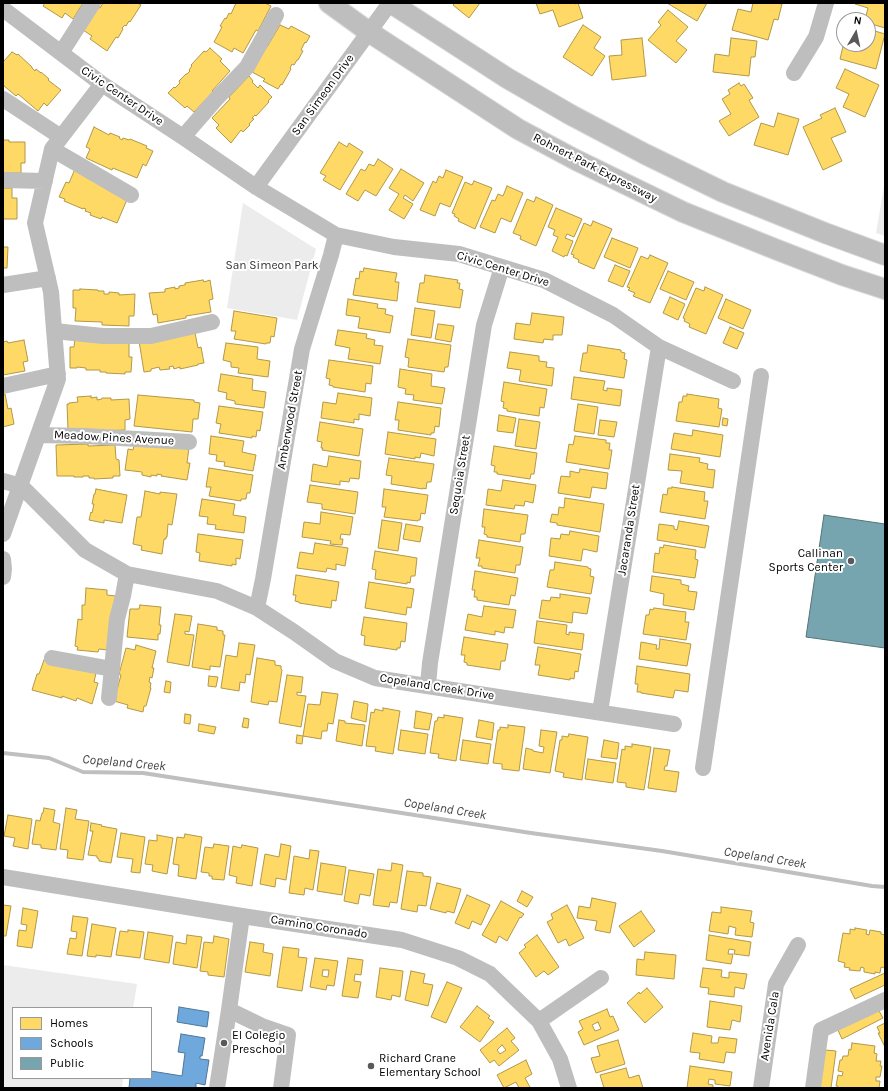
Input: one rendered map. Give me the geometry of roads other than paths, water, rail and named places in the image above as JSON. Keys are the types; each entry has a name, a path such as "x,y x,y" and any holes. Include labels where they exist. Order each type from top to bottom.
{"main road":[{"name":"Rohnert Park Expressway","path":"329,3 369,32 518,129 576,160 683,212 775,250 885,289"},
{"path":"391,3 507,78 571,115 645,154 723,192 825,233 885,255"}],"street":[{"path":"61,53 93,3"},
{"name":"San Simeon Drive","path":"256,187 391,3"},
{"path":"794,73 816,37 826,3"},
{"name":"Civic Center Drive","path":"3,9 102,84 256,187 336,235 394,248 459,254 544,280 613,315 659,347 733,381"},
{"path":"183,137 216,99 247,67 276,15"},
{"name":"Meadow Pines Avenue","path":"3,534 58,379 51,292 35,223 56,143 102,84"},
{"path":"3,99 56,143 131,195"},
{"path":"3,180 45,181"},
{"name":"Amberwood Street","path":"257,608 302,349 336,235"},
{"name":"Sequoia Street","path":"428,685 430,663 484,325 502,267"},
{"path":"3,285 48,278"},
{"path":"54,330 104,336 151,336 212,322"},
{"name":"Jacaranda Street","path":"600,712 659,347"},
{"path":"3,386 58,374"},
{"path":"703,768 761,376"},
{"name":"Meadow Pines Avenue","path":"38,435 189,442"},
{"name":"Copeland Creek Drive","path":"3,481 21,486 85,550 127,574 217,591 257,608 335,661 375,678 674,724"},
{"path":"3,559 3,577"},
{"path":"109,698 117,619 127,574"},
{"path":"52,658 112,669"},
{"name":"Camino Coronado","path":"3,877 242,916 402,940 458,958 490,974 539,1022 560,1059 569,1088"},
{"path":"217,1088 242,916"},
{"name":"Avenida Cala","path":"761,1088 776,984 798,945"},
{"path":"539,1022 601,978"},
{"path":"813,1088 821,1030 885,1000"},
{"path":"229,1010 262,1026 288,1035 281,1088"}],"waterway":[{"name":"Copeland Creek","path":"3,753 49,758 83,772 143,773 531,833 662,851 885,887"}],"place":[{"name":"Callinan Sports Center","path":"851,561"},
{"name":"El Colegio Preschool","path":"224,1043"},
{"name":"Richard Crane Elementary School","path":"371,1066"}],"park label":[{"name":"San Simeon Park","path":"272,266"}]}
